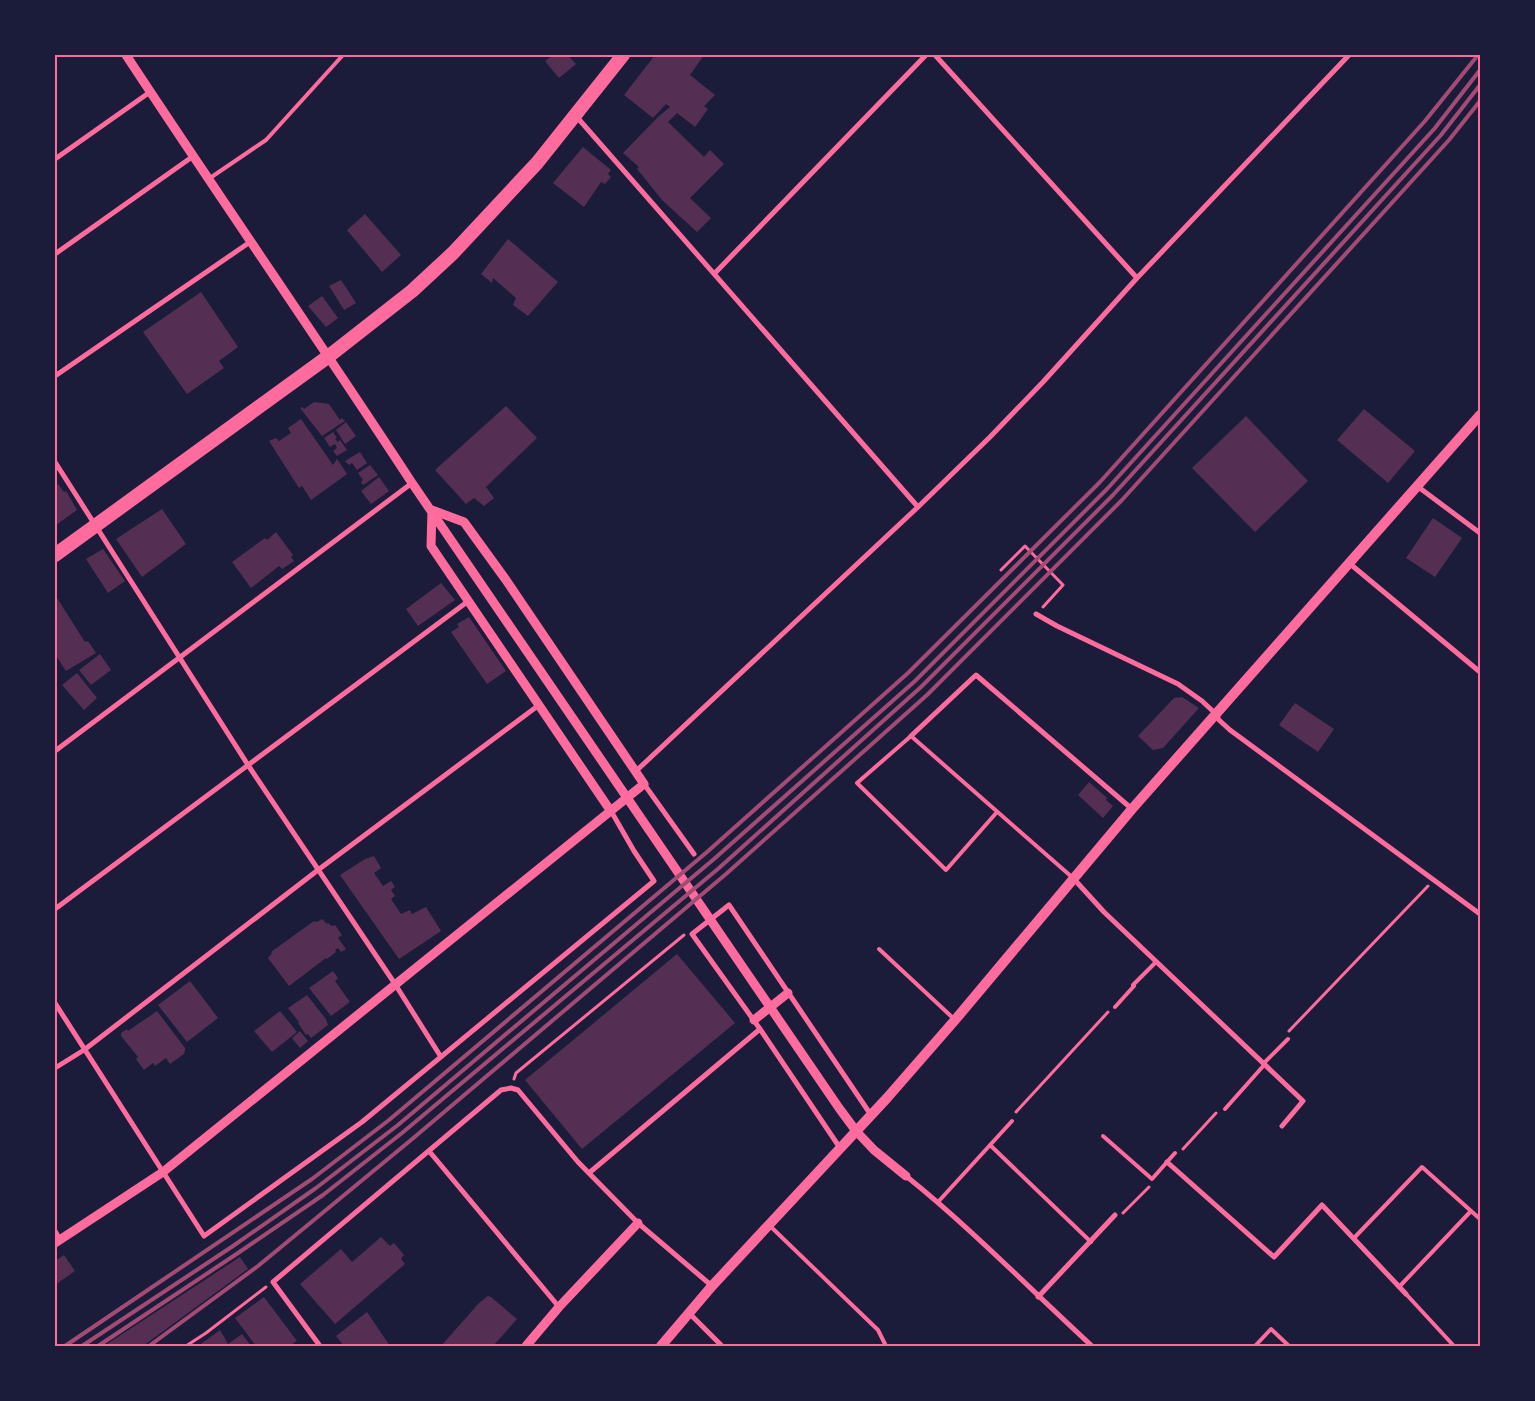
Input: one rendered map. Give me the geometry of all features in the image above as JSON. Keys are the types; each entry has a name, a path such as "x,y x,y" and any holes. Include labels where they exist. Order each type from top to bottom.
{"highway":[{"path":"55,555 329,356 412,291 453,253 537,164 623,55"}],"main road":[{"path":"660,1346 712,1286 871,1115 955,1020 1132,809 1480,415"}],"street":[{"path":"126,55 192,157 329,356 412,483 856,1131 874,1150 938,1202 1009,1266 1038,1297 1092,1346"},
{"path":"714,274 926,55"},
{"path":"935,55 1138,278"},
{"path":"635,772 918,507 1043,382 1138,278 1349,55"},
{"path":"55,159 150,92"},
{"path":"576,116 918,507"},
{"path":"55,254 192,157"},
{"path":"55,376 250,242"},
{"path":"55,462 248,765 395,984 441,1057"},
{"path":"55,751 412,483"},
{"path":"1417,486 1480,533"},
{"path":"55,1003 204,1236 362,1122 654,881 610,810 467,602 431,546 432,510"},
{"path":"432,510 464,522 506,580 635,772 694,854"},
{"path":"1349,563 1480,672"},
{"path":"55,909 467,602"},
{"path":"1036,614 1178,684 1202,701 1230,730 1480,914"},
{"path":"911,736 976,675 1132,809"},
{"path":"55,1068 84,1050 318,870 539,705"},
{"path":"57,1238 162,1172 644,784"},
{"path":"1073,878 1104,912 1303,1101 1282,1126"},
{"path":"840,1148 754,1020 692,934 729,905 871,1115"},
{"path":"754,1020 788,993"},
{"path":"589,1172 760,1029"},
{"path":"320,1346 273,1282 502,1090 511,1088 518,1090 578,1162 638,1223 712,1286"},
{"path":"429,1151 559,1307"},
{"path":"1167,1162 1274,1257 1322,1205 1406,1294"},
{"path":"1038,1297 1115,1215"},
{"path":"526,1346 559,1307 638,1223"},
{"path":"689,1313 722,1346"}],"lane":[{"path":"208,180 266,140 343,55"},
{"path":"997,812 946,870 857,783 911,736 1073,878"},
{"path":"879,949 955,1020"},
{"path":"1115,1007 1133,985 1156,962"},
{"path":"1225,1109 1288,1039"},
{"path":"938,1202 1012,1121"},
{"path":"1103,1136 1152,1179 1175,1154"},
{"path":"990,1145 1090,1242"},
{"path":"1354,1238 1422,1167 1480,1219"},
{"path":"1399,1287 1470,1211"},
{"path":"769,1225 878,1330 886,1346"},
{"path":"1406,1294 1454,1346"},
{"path":"1255,1346 1271,1328 1289,1346"}],"path":[{"path":"1001,570 1025,546 1064,586 1036,614"},
{"path":"1288,1039 1285,1035 1434,880"},
{"path":"511,1088 516,1072 684,934 692,934"},
{"path":"1012,1121 1011,1118 1115,1007"},
{"path":"1175,1154 1177,1155 1221,1108 1225,1109"},
{"path":"1115,1215 1118,1218 1150,1185 1152,1179"},
{"path":"186,1346 273,1282"}],"building":[{"path":"553,55 568,55 576,64 559,78 545,61"},
{"path":"655,55 704,55 690,75 715,95 704,106 708,109 695,127 677,113 668,122 704,157 710,150 724,164 690,198 711,218 697,232 662,200 637,169 639,167 623,153 670,107 666,104 653,118 624,95"},
{"path":"583,147 611,170 608,174 611,177 605,184 601,182 584,207 553,183"},
{"path":"365,214 401,255 382,272 347,230"},
{"path":"508,239 558,282 528,316 513,305 516,298 493,278 492,283 481,274"},
{"path":"341,280 356,303 344,310 329,286"},
{"path":"201,292 238,347 219,361 224,368 187,394 143,332"},
{"path":"322,296 338,318 326,327 308,306"},
{"path":"314,402 329,404 340,420 342,418 345,421 322,436 300,408 304,409"},
{"path":"506,406 537,438 486,487 494,498 484,506 474,498 466,504 435,470"},
{"path":"1364,409 1415,451 1388,483 1337,440"},
{"path":"1246,416 1308,481 1255,532 1192,468"},
{"path":"301,419 333,465 337,459 347,474 311,500 302,486 299,488 269,441 276,438 279,441 291,433 288,428"},
{"path":"346,422 356,436 345,444 336,430"},
{"path":"333,432 337,438 335,439 338,442 340,440 347,450 337,456 333,451 337,448 335,444 330,447 324,438"},
{"path":"360,452 367,463 357,470 352,463 349,465 345,461"},
{"path":"370,465 378,475 363,485 361,482 363,480 358,473"},
{"path":"379,477 389,491 371,504 361,491"},
{"path":"58,484 64,492 66,491 77,510 56,525 55,486"},
{"path":"162,509 186,544 142,577 116,539"},
{"path":"1433,518 1462,538 1435,577 1406,558"},
{"path":"276,532 293,555 291,557 294,561 282,569 279,566 251,588 232,562 265,538 267,540"},
{"path":"103,549 125,581 108,593 86,559"},
{"path":"441,583 455,600 418,626 406,609"},
{"path":"55,595 85,642 88,641 96,653 66,671 55,654"},
{"path":"469,617 506,671 487,684 451,632 459,627 457,624"},
{"path":"100,654 111,670 91,685 79,670"},
{"path":"77,673 97,698 84,710 62,685"},
{"path":"1182,697 1199,708 1163,748 1153,750 1138,736 1174,698"},
{"path":"1295,703 1334,729 1318,752 1279,725"},
{"path":"1089,782 1113,806 1103,818 1078,795"},
{"path":"374,856 381,868 374,873 383,886 391,881 395,887 391,890 395,896 391,899 401,914 410,910 412,914 426,907 441,931 399,959 340,875 365,859"},
{"path":"322,919 327,924 335,925 342,935 338,938 346,949 341,952 338,948 327,959 289,986 268,958 271,952 314,921 317,922"},
{"path":"677,954 735,1023 582,1149 525,1080"},
{"path":"333,971 338,978 335,981 350,1002 331,1016 309,988"},
{"path":"190,981 218,1018 187,1042 158,1005"},
{"path":"307,995 326,1019 328,1025 311,1038 308,1034 306,1035 288,1008"},
{"path":"157,1011 185,1048 185,1051 184,1054 170,1064 166,1058 155,1066 153,1063 144,1070 136,1059 138,1057 121,1036 121,1033 127,1029 128,1031"},
{"path":"280,1011 297,1032 272,1052 254,1031"},
{"path":"300,1031 308,1041 300,1048 292,1038"},
{"path":"381,1237 390,1246 394,1243 404,1255 401,1259 405,1264 335,1324 300,1284 341,1249 352,1262"},
{"path":"64,1255 75,1271 55,1285 55,1261"},
{"path":"240,1257 248,1269 143,1346 104,1346"},
{"path":"488,1296 517,1319 493,1346 441,1346 479,1303"},
{"path":"264,1297 297,1341 293,1343 295,1346 256,1346 235,1318"},
{"path":"367,1312 390,1346 344,1346 336,1336"},
{"path":"220,1330 228,1344 242,1334 251,1346 198,1346"}],"railway":[{"path":"65,1346 312,1179 389,1120 707,852 908,673 1100,482 1425,121 1478,55"},
{"path":"82,1346 233,1246 316,1188 398,1125 714,859 915,681 1107,489 1435,128 1480,70"},
{"path":"98,1346 323,1195 402,1133 719,868 921,687 1113,495 1441,135 1480,85"},
{"path":"149,1346 258,1266 411,1140 726,874 927,695 1122,500 1449,140 1480,101"}]}
